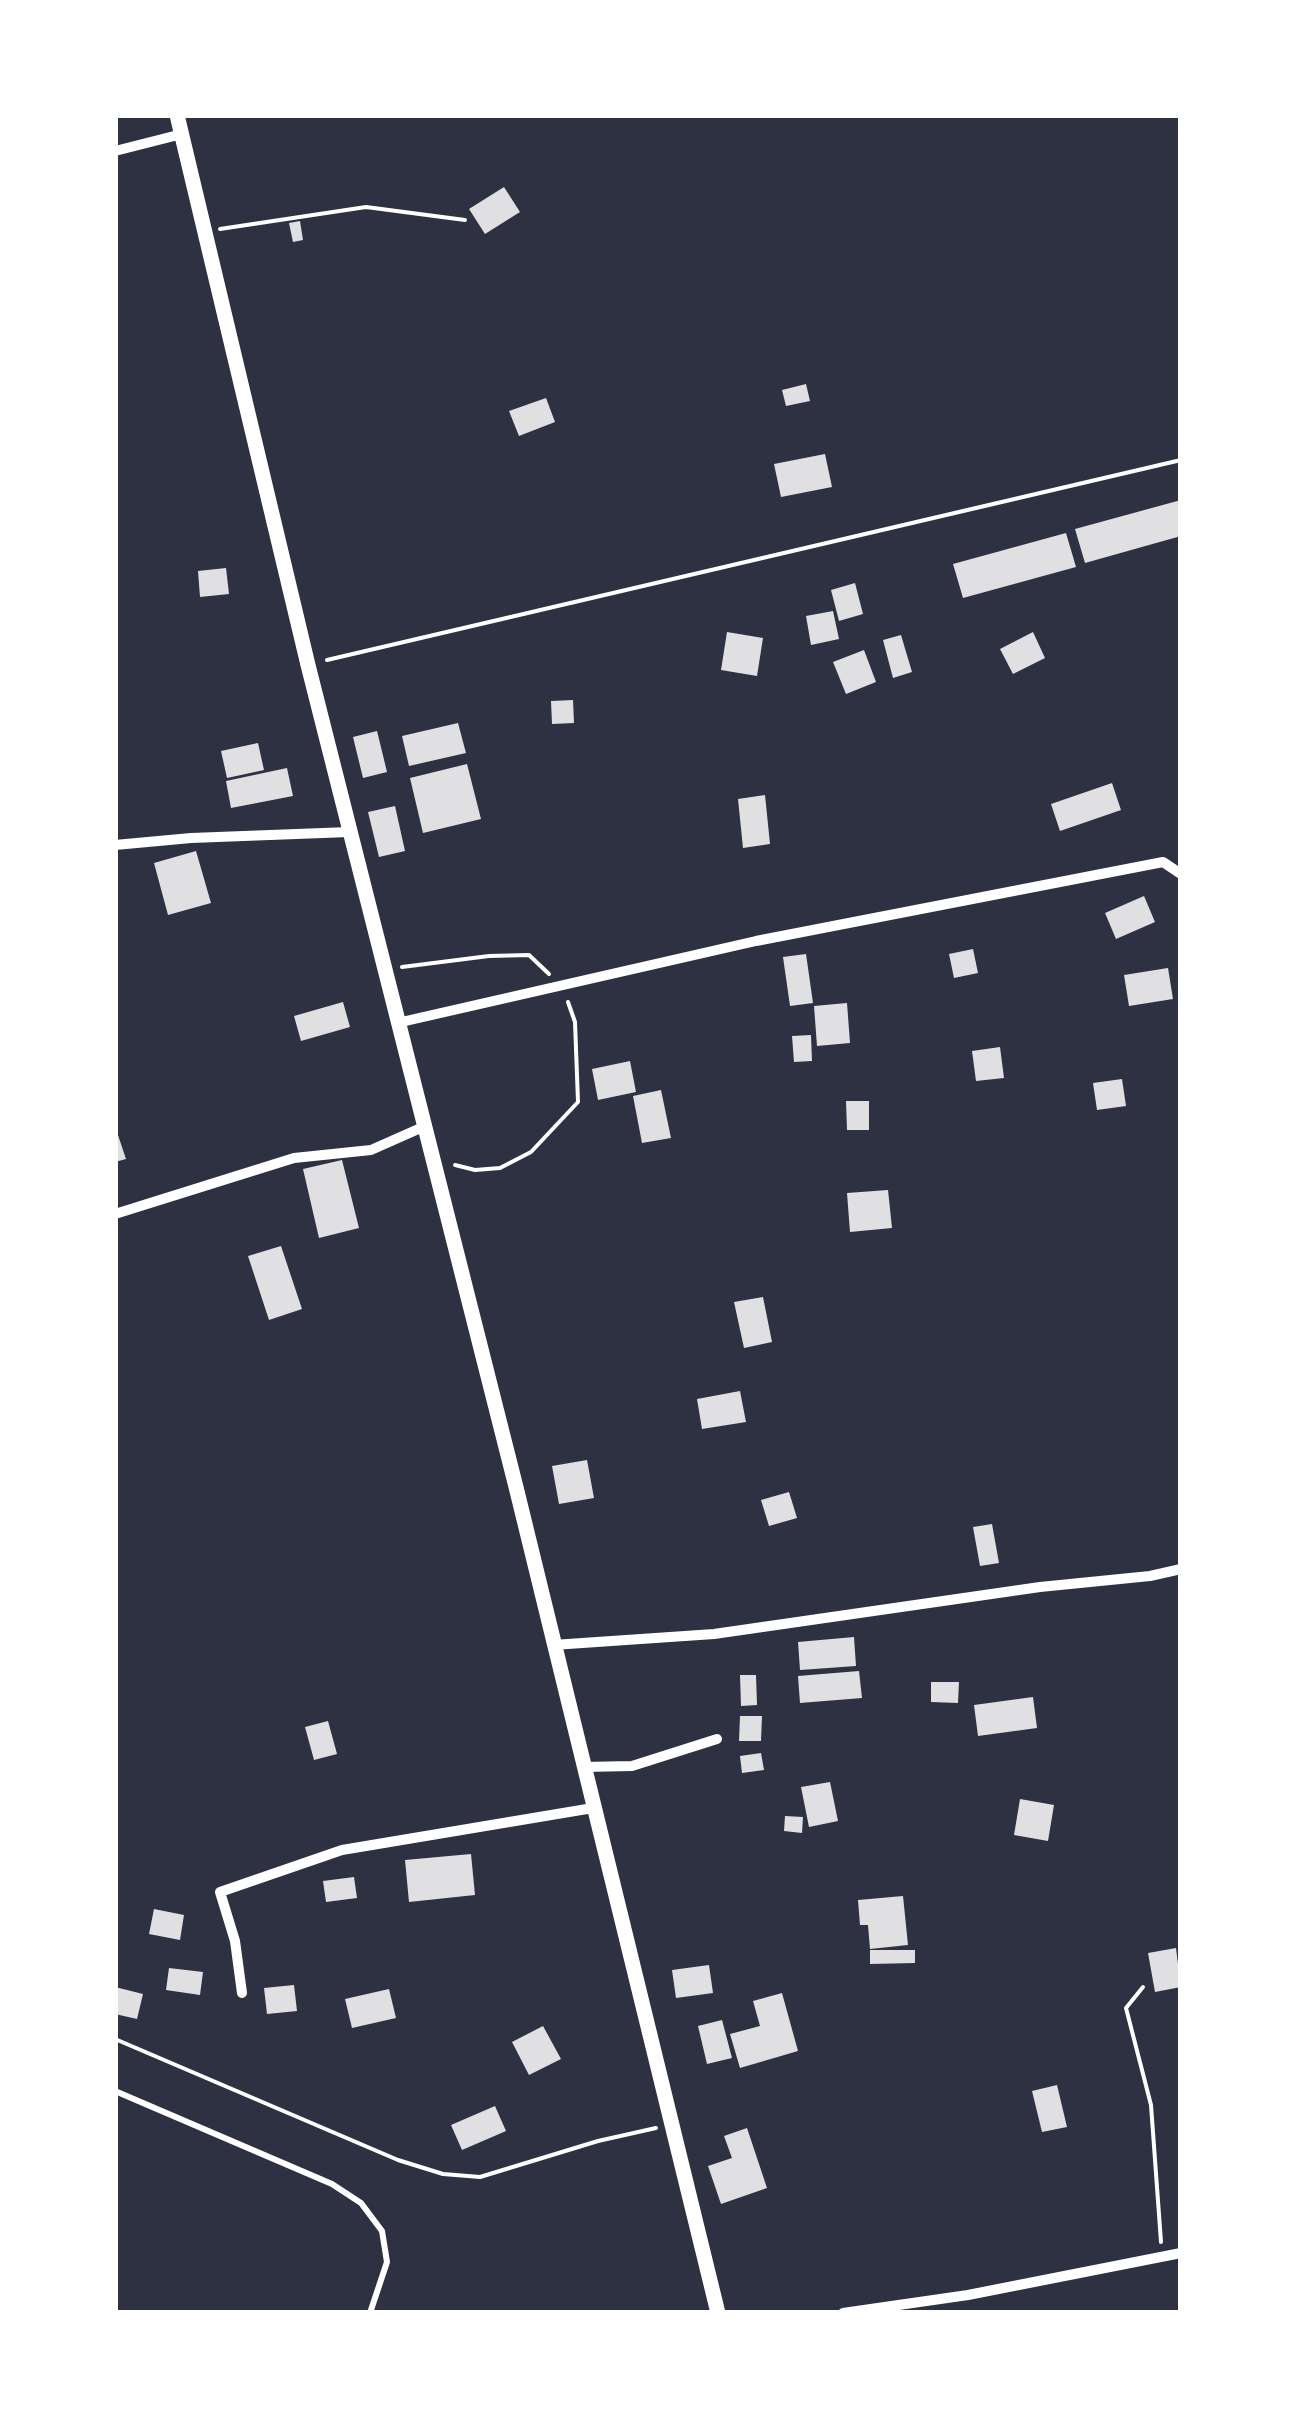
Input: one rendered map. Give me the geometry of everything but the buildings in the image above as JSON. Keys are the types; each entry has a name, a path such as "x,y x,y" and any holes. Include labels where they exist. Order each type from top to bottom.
{"street":[{"path":"177,115 396,1023 718,2313"},
{"path":"115,151 182,134"},
{"path":"115,845 350,832"},
{"path":"396,1023 756,941 1163,862 1181,874"},
{"path":"115,1214 294,1158 371,1150 423,1128"},
{"path":"554,1644 714,1634 1181,1569"},
{"path":"583,1767 632,1766 717,1740"},
{"path":"242,1994 235,1941 220,1892 342,1850 593,1808"},
{"path":"843,2313 968,2294 1181,2252"}],"lane":[{"path":"115,2092 332,2184 362,2203 382,2231 386,2262 370,2313"}],"path":[{"path":"205,232 366,207 466,220"},
{"path":"308,665 1181,460"},
{"path":"383,969 528,955 562,985 575,1022 578,1102 531,1152 500,1168 475,1170 431,1158"},
{"path":"1143,1987 1126,2008 1151,2105 1162,2256"},
{"path":"115,2039 398,2160 443,2174 480,2177 598,2140 670,2124"}]}
